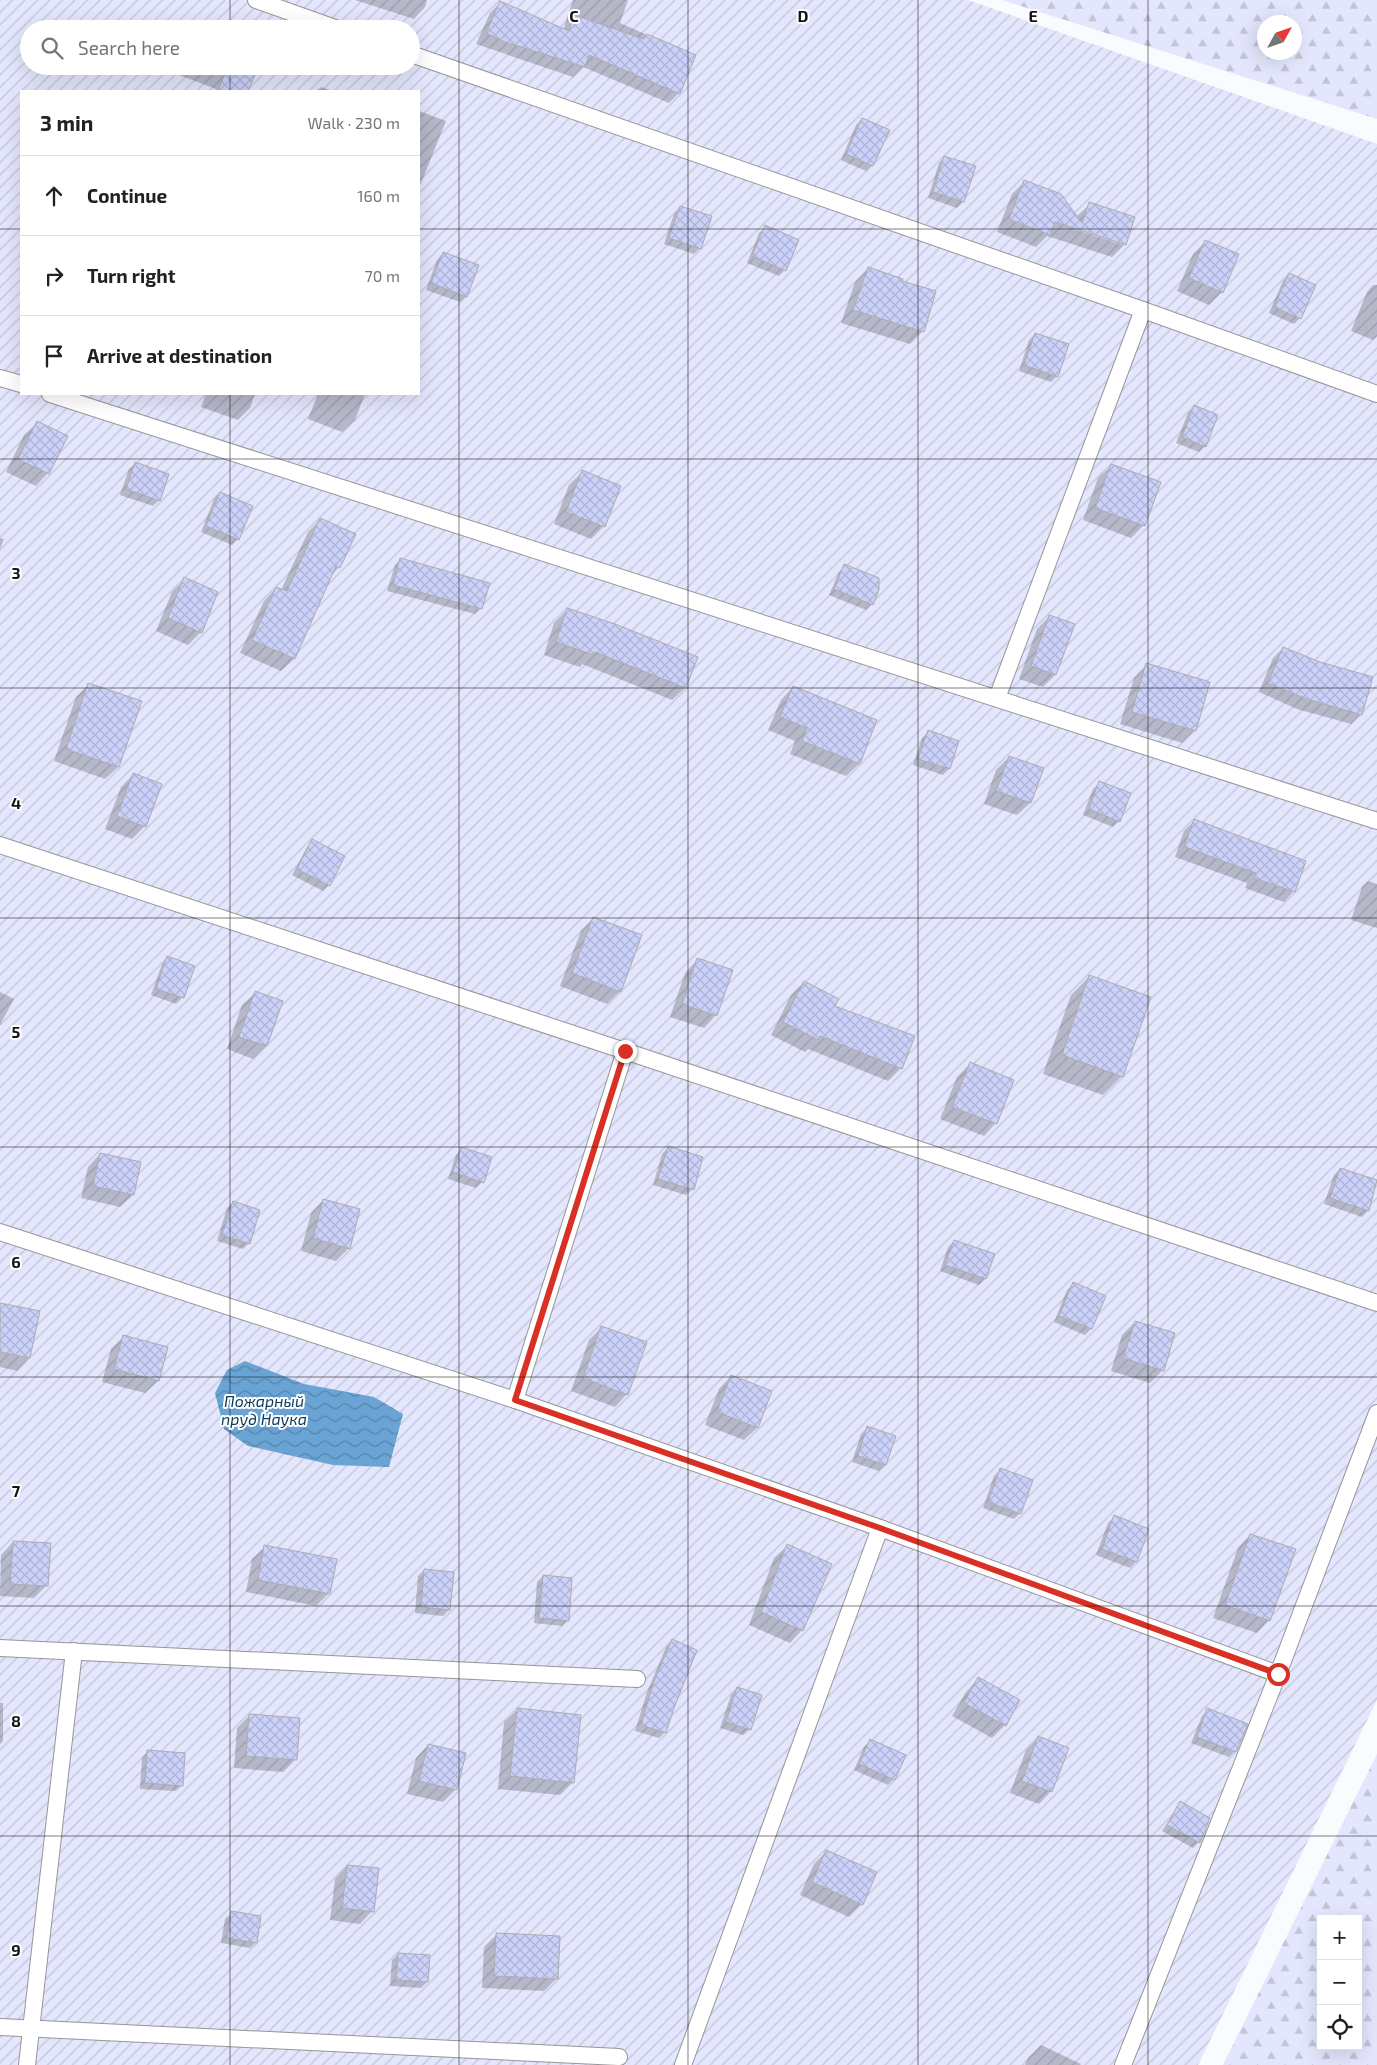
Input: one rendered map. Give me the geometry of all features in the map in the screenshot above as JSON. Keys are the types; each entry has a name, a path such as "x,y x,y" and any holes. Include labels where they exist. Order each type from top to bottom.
{"lane":[{"path":"256,0 313,20"},
{"path":"420,57 1143,310 1377,394"},
{"path":"997,698 1143,310"},
{"path":"0,378 20,384"},
{"path":"53,395 1377,821"},
{"path":"0,844 625,1051 1377,1304"},
{"path":"515,1400 625,1051"},
{"path":"0,1232 515,1400 880,1528 1278,1674"},
{"path":"1123,2065 1278,1674 1377,1413"},
{"path":"683,2065 880,1528"},
{"path":"0,1648 637,1679"},
{"path":"27,2065 74,1651"},
{"path":"0,2027 619,2057"}],"green space":[{"path":"0,0 968,0 1377,144 1377,1700 1198,2065 0,2065"},
{"path":"1002,0 1377,0 1377,119"},
{"path":"1377,1754 1377,2065 1223,2065"}],"water":[{"name":"Пожарный пруд Наука","path":"245,1361 304,1384 374,1397 403,1414 389,1467 333,1465 248,1446 224,1429 215,1393 227,1370"}],"building":[{"path":"500,1 569,31 574,15 644,39 647,34 696,55 680,94 589,55 585,67 505,42 486,33"},
{"path":"224,75 255,75 248,90 218,90"},
{"path":"862,118 890,130 873,166 846,154"},
{"path":"944,156 976,166 964,202 933,192"},
{"path":"1024,180 1061,194 1082,223 1089,202 1135,217 1126,245 1055,222 1050,235 1009,219"},
{"path":"680,206 712,216 701,249 669,238"},
{"path":"765,225 799,240 786,271 752,256"},
{"path":"1205,240 1239,254 1223,293 1189,278"},
{"path":"443,252 479,265 467,297 431,283"},
{"path":"868,267 903,279 902,281 936,291 924,332 853,310"},
{"path":"1289,273 1316,285 1301,319 1274,307"},
{"path":"1035,333 1069,344 1058,377 1024,365"},
{"path":"1194,405 1218,415 1206,447 1182,437"},
{"path":"37,421 68,436 49,474 18,459"},
{"path":"135,462 169,474 160,501 126,489"},
{"path":"1111,464 1161,482 1145,526 1095,508"},
{"path":"582,470 621,486 605,527 566,512"},
{"path":"220,492 253,506 239,540 206,526"},
{"path":"320,518 356,534 340,568 336,566 295,659 252,640 276,587 287,591"},
{"path":"400,558 490,583 482,609 393,585"},
{"path":"844,564 879,578 879,590 873,605 834,589"},
{"path":"184,577 218,592 202,633 168,618"},
{"path":"567,608 615,624 698,657 686,688 595,652 594,655 556,642"},
{"path":"1049,615 1075,624 1056,675 1031,666"},
{"path":"1283,647 1320,662 1373,677 1362,715 1307,699 1268,683"},
{"path":"1146,663 1210,682 1196,731 1132,712"},
{"path":"88,683 142,701 119,767 66,749"},
{"path":"793,686 877,720 860,764 802,741 807,728 780,717"},
{"path":"928,730 959,741 950,769 918,759"},
{"path":"1009,756 1044,768 1031,803 996,791"},
{"path":"133,773 162,784 146,827 117,816"},
{"path":"1099,781 1131,793 1120,822 1089,809"},
{"path":"1194,819 1306,861 1295,892 1254,878 1256,873 1184,847"},
{"path":"312,839 345,856 330,886 297,869"},
{"path":"593,917 642,935 621,992 572,973"},
{"path":"167,956 195,966 184,998 156,989"},
{"path":"697,958 733,970 717,1016 682,1004"},
{"path":"1089,975 1151,997 1123,1077 1062,1055"},
{"path":"804,981 839,999 835,1006 915,1036 902,1069 820,1036 818,1040 783,1022"},
{"path":"255,991 283,1001 267,1046 239,1037"},
{"path":"970,1062 1014,1080 997,1124 952,1107"},
{"path":"668,1146 703,1157 694,1190 658,1179"},
{"path":"461,1147 492,1157 484,1183 453,1172"},
{"path":"100,1153 141,1162 134,1195 93,1186"},
{"path":"1340,1168 1377,1180 1369,1211 1330,1198"},
{"path":"323,1199 360,1209 350,1249 313,1238"},
{"path":"233,1201 260,1210 250,1244 222,1235"},
{"path":"954,1240 995,1254 986,1279 945,1265"},
{"path":"1073,1282 1106,1296 1092,1329 1059,1316"},
{"path":"0,1303 40,1311 30,1358 0,1352"},
{"path":"1135,1321 1175,1333 1164,1371 1123,1358"},
{"path":"601,1326 647,1342 628,1395 583,1378"},
{"path":"123,1335 168,1347 159,1381 114,1369"},
{"path":"731,1375 772,1391 758,1428 717,1412"},
{"path":"867,1426 896,1436 886,1465 858,1456"},
{"path":"1000,1468 1033,1480 1021,1514 988,1502"},
{"path":"1114,1515 1149,1529 1137,1562 1102,1549"},
{"path":"1250,1534 1296,1549 1270,1621 1225,1605"},
{"path":"13,1541 51,1543 48,1586 10,1584"},
{"path":"787,1544 832,1564 803,1631 761,1612"},
{"path":"264,1545 337,1559 330,1594 258,1580"},
{"path":"424,1569 454,1572 450,1610 421,1607"},
{"path":"543,1575 572,1578 569,1621 539,1618"},
{"path":"672,1639 697,1650 666,1733 641,1725 653,1684"},
{"path":"978,1677 1020,1700 1006,1726 964,1703"},
{"path":"737,1687 762,1695 751,1730 726,1722"},
{"path":"517,1708 581,1715 574,1783 510,1776"},
{"path":"1207,1708 1248,1724 1236,1752 1197,1737"},
{"path":"249,1714 300,1718 297,1760 246,1756"},
{"path":"1038,1736 1069,1748 1052,1792 1022,1781"},
{"path":"870,1739 906,1755 895,1780 859,1764"},
{"path":"428,1744 466,1753 457,1790 419,1781"},
{"path":"147,1750 185,1753 183,1786 145,1783"},
{"path":"1180,1801 1210,1818 1200,1843 1167,1825"},
{"path":"826,1850 877,1872 863,1905 812,1882"},
{"path":"347,1865 379,1868 374,1912 342,1908"},
{"path":"231,1911 261,1916 257,1943 227,1938"},
{"path":"496,1933 560,1936 558,1979 494,1976"},
{"path":"398,1953 430,1955 428,1982 396,1980"}],"route":[{"path":"625,1051 515,1400 880,1528 1278,1674"}]}
